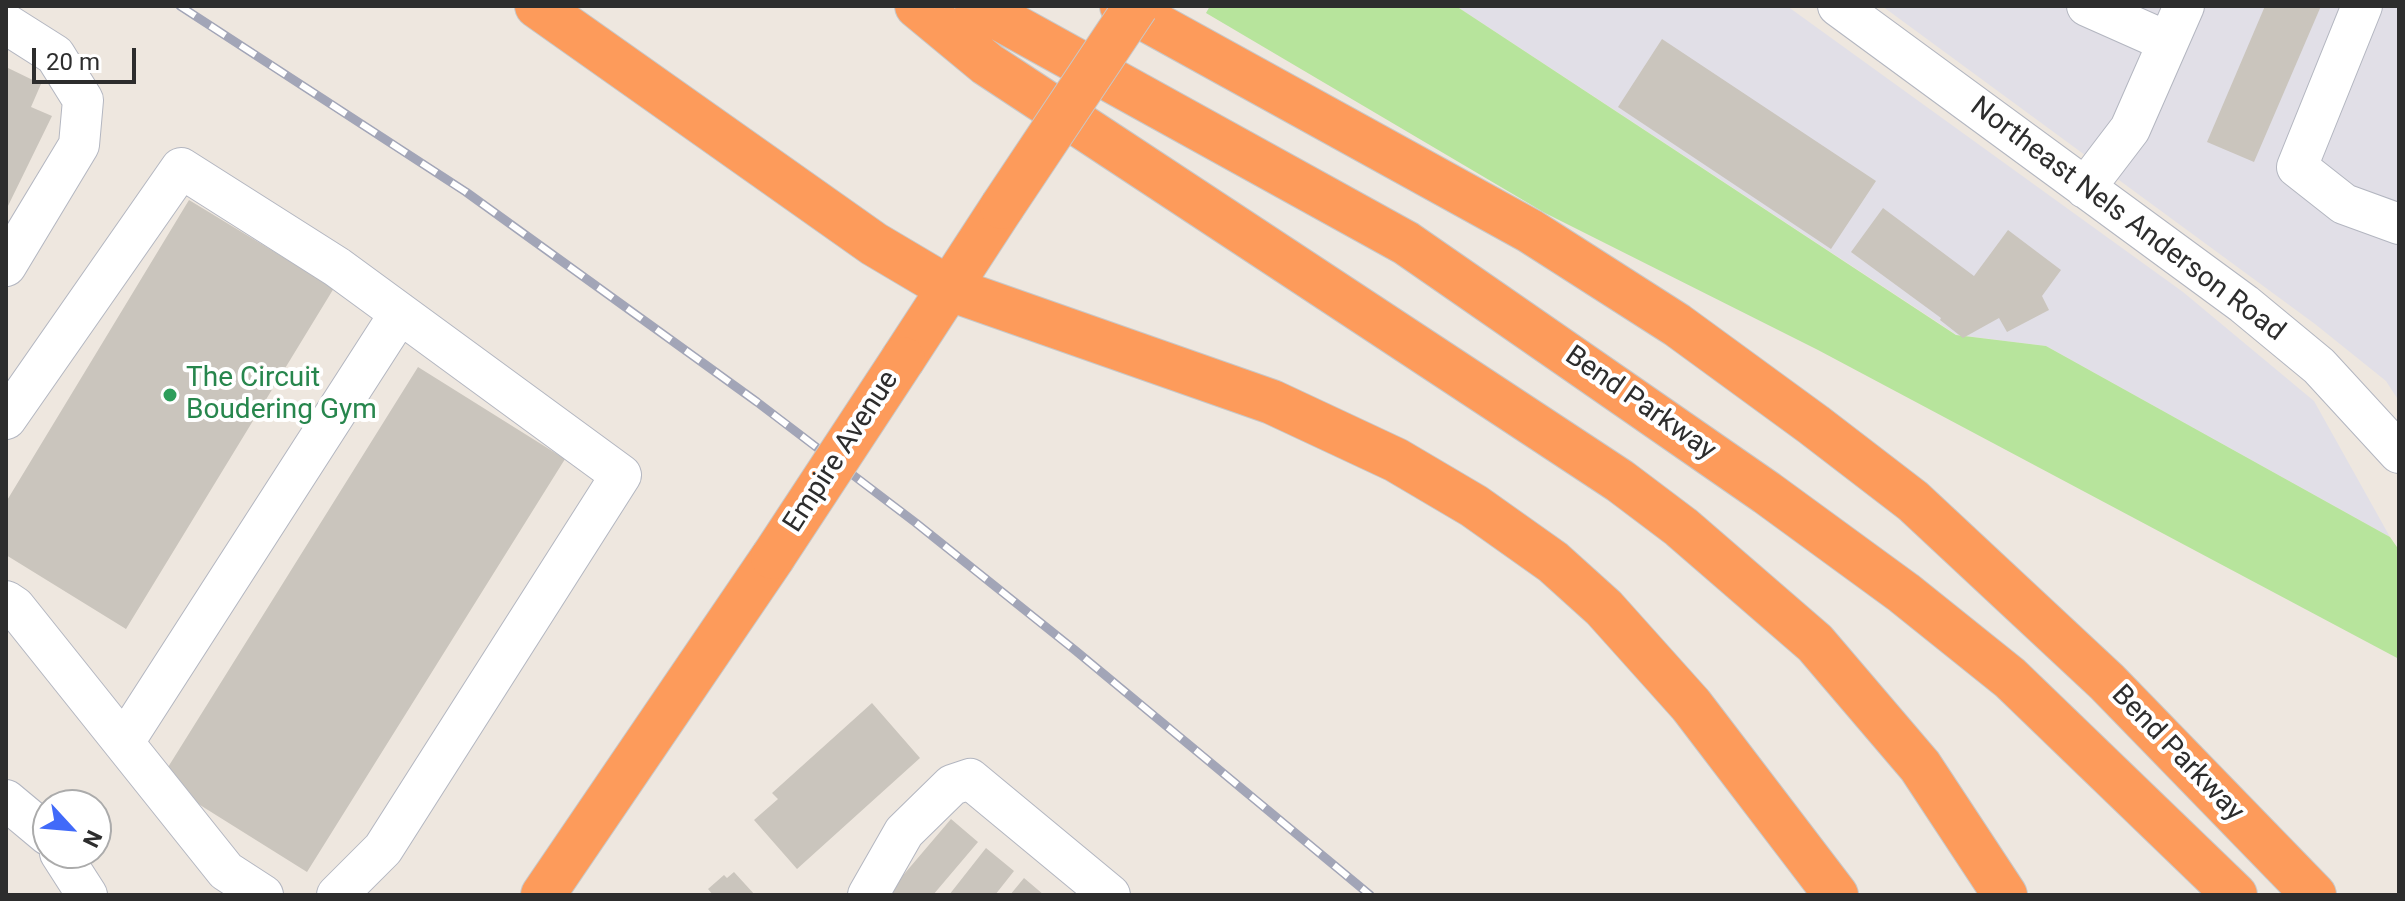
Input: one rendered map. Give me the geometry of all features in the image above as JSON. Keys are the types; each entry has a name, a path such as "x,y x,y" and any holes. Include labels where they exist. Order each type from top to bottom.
{"highway":[{"path":"537,6 874,244 950,289 1272,402 1396,460 1474,506 1553,562 1604,608 1691,705 1836,895"},
{"path":"917,6 987,64 1620,481 1681,527 1815,643 1920,766 2005,895"},
{"name":"Bend Parkway","path":"977,6 1406,243 1767,493 1904,593 2010,678 2235,895"},
{"name":"Bend Parkway","path":"1122,6 1530,231 1677,325 1814,425 1913,501 2107,682 2314,895"},
{"name":"Empire Avenue","path":"543,895 773,557 1136,6"}],"street":[{"name":"Northeast Nels Anderson Road","path":"1838,6 2244,304 2319,366 2399,453"},
{"path":"2085,188 2130,129 2176,24 2087,6"},
{"path":"2362,6 2297,167 2344,204 2399,224"},
{"path":"6,24 55,55 83,100 79,145 6,266"},
{"path":"6,419 181,168 337,267 621,475 383,849 337,895"},
{"path":"124,742 400,313"},
{"path":"6,601 15,607 226,871 263,895"},
{"path":"868,895 904,832 952,785 970,779 1110,895"},
{"path":"6,800 32,822"},
{"path":"70,869 87,895"}],"shaded area":[{"path":"1456,6 1787,6 2183,292 2314,401 2390,537 2046,346 1957,335"},
{"path":"1882,6 2399,6 2399,401 2386,381 2315,324"}],"green space":[{"path":"1210,6 1456,6 1956,335 2046,346 2390,537 2399,550 2399,659 1818,350 1545,213 1206,13"}],"building":[{"path":"2265,6 2321,6 2254,162 2207,142"},
{"path":"1662,39 1876,181 1831,249 1618,107"},
{"path":"6,67 41,84 31,107 52,116 6,210"},
{"name":"The Circuit Boudering Gym","path":"189,200 334,288 126,629 6,555 6,502"},
{"path":"1883,208 1974,276 2008,230 2061,270 2042,296 2049,310 2007,332 1999,318 1963,338 1941,318 1851,252"},
{"path":"418,367 565,459 307,872 160,780"},
{"path":"872,703 920,758 797,869 754,820 778,799 772,793"},
{"path":"951,819 978,842 933,895 890,895 888,893"},
{"path":"986,848 1014,871 995,895 949,895"},
{"path":"734,872 755,895 713,895 708,889 724,875 727,878"},
{"path":"1024,878 1044,895 1010,895"}],"railway":[{"path":"180,6 466,192 757,402 916,523 1076,651 1370,895"}],"place":[{"name":"The Circuit Boudering Gym","path":"170,395"}]}
